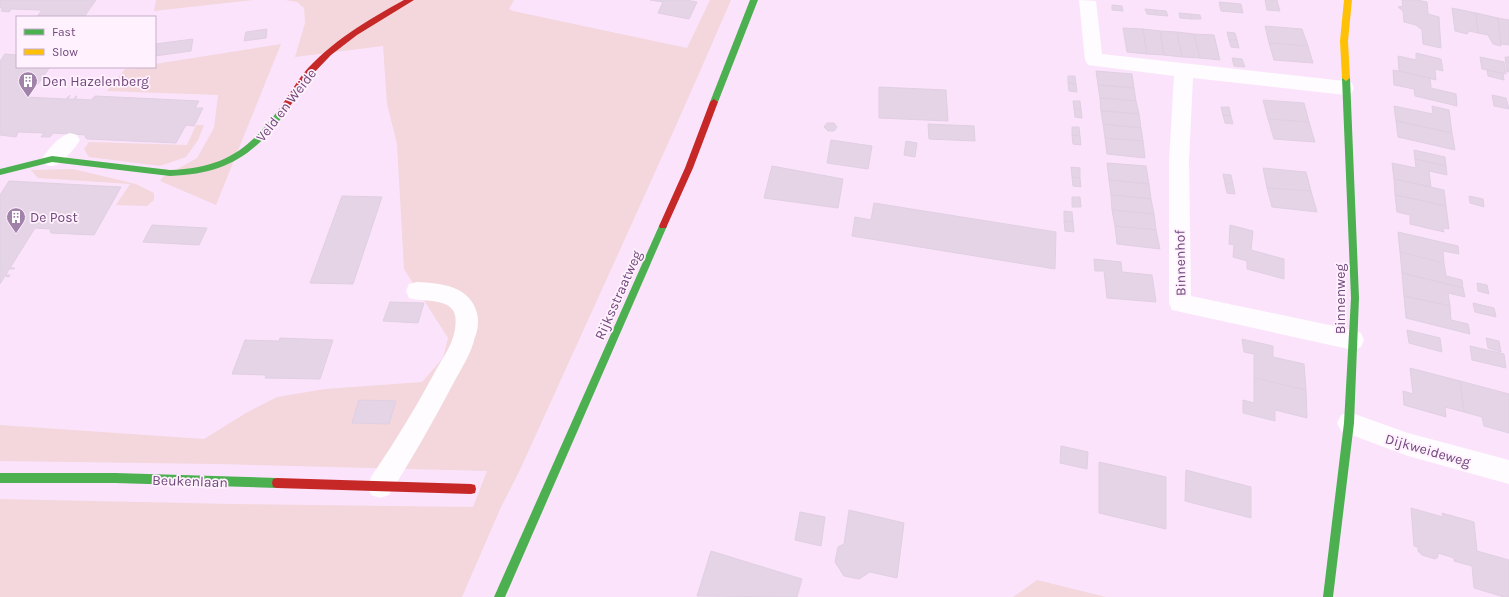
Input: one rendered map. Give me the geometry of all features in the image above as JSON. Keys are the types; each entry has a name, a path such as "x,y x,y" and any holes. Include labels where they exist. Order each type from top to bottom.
{"street":[{"name":"Veld en Weide","path":"0,172 52,159 180,174 220,166 244,154 257,143 274,125 306,76 336,47 375,19 410,0"},
{"name":"Rijksstraatweg","path":"499,597 689,168 754,0"},
{"name":"Binnenweg","path":"1328,597 1349,423 1356,298 1344,41 1348,0"},
{"path":"1087,1 1094,60 1346,88"},
{"name":"Binnenhof","path":"1184,70 1179,161 1180,303 1353,340"},
{"name":"Veld en Weide","path":"52,159 70,140"},
{"path":"380,486 411,439 434,398 463,341 466,326 465,311 456,299 439,293 417,291"},
{"name":"Dijkweideweg","path":"1349,423 1373,434 1398,442 1509,472"},
{"name":"Beukenlaan","path":"0,478 115,478 471,489"}],"shaded area":[{"path":"0,0 1509,0 1509,597 0,597"},
{"path":"156,0 253,0 154,11"},
{"path":"285,0 514,0 509,9 513,11 687,48 710,0 731,0 653,177 519,472 501,507 462,597 0,597 0,499 473,507 487,471 215,464 0,461 0,425 204,439 246,413 277,397 325,389 422,382 443,358 448,338 404,269 397,144 387,104 383,46 295,57 305,23 304,8 297,2"},
{"path":"281,44 216,205 160,181 163,177 197,158 214,128 218,95 107,91 125,69 156,68 156,64"},
{"path":"196,125 204,125 198,140 186,157 160,166 89,157 84,149 89,142 187,145"},
{"path":"73,169 136,184 154,193 154,200 147,206 116,205 130,184 38,178 31,170"},
{"path":"1037,580 1106,597 1013,597"}],"building":[{"path":"0,0 96,0 85,16 38,16 42,10 11,9 9,12 1,11 3,8 0,8"},
{"path":"650,0 686,0 697,2 689,19 658,13 663,2"},
{"path":"1265,0 1277,0 1280,11 1267,10"},
{"path":"1402,0 1427,2 1428,14 1439,17 1441,48 1423,44 1422,30 1416,25 1404,22 1403,11 1398,7 1403,6"},
{"path":"1219,2 1241,4 1243,13 1221,11"},
{"path":"1112,5 1122,6 1123,11 1112,10"},
{"path":"1452,8 1476,13 1478,33 1469,31 1467,34 1455,31"},
{"path":"1145,9 1156,10 1157,15 1147,14"},
{"path":"1156,10 1166,11 1168,16 1157,15"},
{"path":"1179,13 1190,14 1191,19 1180,18"},
{"path":"1476,13 1498,18 1501,46 1493,44 1488,35 1478,33"},
{"path":"1190,14 1200,15 1201,19 1191,19"},
{"path":"1498,18 1509,20 1509,45 1501,44"},
{"path":"1265,26 1302,29 1308,46 1269,43"},
{"path":"1123,28 1143,29 1147,54 1127,52"},
{"path":"267,29 266,38 244,41 246,32"},
{"path":"1143,29 1160,31 1164,55 1147,54"},
{"path":"1160,31 1177,32 1182,57 1164,55"},
{"path":"1177,32 1194,34 1200,58 1182,57"},
{"path":"1227,32 1235,33 1237,40 1229,40"},
{"path":"1194,34 1214,35 1220,60 1200,58"},
{"path":"193,39 191,51 156,56 156,44"},
{"path":"1229,40 1237,40 1239,48 1231,47"},
{"path":"1269,43 1308,46 1313,63 1274,60"},
{"path":"1416,53 1441,59 1443,71 1435,69 1436,80 1399,71 1398,56 1416,60"},
{"name":"Den Hazelenberg","path":"5,54 16,55 16,68 49,68 38,84 32,85 25,97 66,99 70,95 68,99 74,99 77,96 75,99 91,100 95,96 199,101 195,108 203,108 194,126 186,125 176,143 87,139 85,137 86,135 53,133 50,137 41,137 44,133 18,132 16,137 0,135 0,61"},
{"path":"1480,57 1504,62 1506,74 1482,69"},
{"path":"1505,57 1509,57 1509,72 1507,72"},
{"path":"1232,58 1242,59 1245,67 1234,66"},
{"path":"1393,70 1430,78 1431,88 1456,94 1457,106 1415,96 1414,89 1394,85"},
{"path":"1487,70 1503,74 1504,80 1488,76"},
{"path":"1096,71 1132,74 1134,88 1098,85"},
{"path":"1068,76 1075,76 1076,84 1068,83"},
{"path":"1068,83 1076,84 1077,92 1069,91"},
{"path":"1098,85 1134,88 1136,101 1100,98"},
{"path":"879,87 946,90 948,121 879,118"},
{"path":"1492,95 1506,98 1509,109 1494,106"},
{"path":"1100,98 1136,101 1139,114 1101,111"},
{"path":"1263,100 1304,103 1309,122 1268,119"},
{"path":"1073,101 1080,101 1081,109 1074,109"},
{"path":"1394,106 1433,114 1432,106 1449,110 1452,133 1396,121"},
{"path":"1221,107 1229,107 1231,116 1223,115"},
{"path":"1074,109 1081,109 1082,118 1075,117"},
{"path":"1101,111 1139,114 1141,128 1103,124"},
{"path":"1223,115 1231,116 1233,124 1225,123"},
{"path":"1268,119 1309,122 1315,142 1274,139"},
{"path":"1396,121 1452,133 1455,150 1398,137"},
{"path":"827,123 834,123 837,127 834,131 828,131 824,127"},
{"path":"928,124 974,126 975,141 929,139"},
{"path":"1103,124 1141,128 1143,141 1105,138"},
{"path":"1072,127 1079,127 1080,136 1072,135"},
{"path":"1072,135 1080,136 1081,145 1073,144"},
{"path":"1105,138 1143,141 1145,158 1107,154"},
{"path":"831,140 872,146 868,169 827,163"},
{"path":"906,141 917,143 915,157 904,155"},
{"path":"1414,150 1445,157 1446,166 1415,159"},
{"path":"1415,159 1446,166 1447,175 1429,171 1431,187 1394,179 1392,163 1416,168"},
{"path":"1107,163 1146,166 1149,184 1109,180"},
{"path":"772,166 843,179 838,208 764,198"},
{"path":"1071,167 1080,168 1080,178 1072,177"},
{"path":"1263,168 1306,172 1311,191 1267,188"},
{"path":"1223,174 1231,175 1233,184 1225,184"},
{"path":"1072,177 1080,178 1081,187 1073,186"},
{"path":"1394,179 1444,190 1446,206 1395,195"},
{"path":"1109,180 1149,184 1151,199 1111,195"},
{"name":"De Post","path":"9,181 121,187 94,235 51,233 51,229 35,228 10,268 15,268 9,269 6,275 10,275 9,277 5,276 0,284 0,195"},
{"path":"1225,184 1233,184 1235,194 1227,193"},
{"path":"1267,188 1311,191 1317,212 1272,207"},
{"path":"1111,195 1151,199 1154,214 1112,210"},
{"path":"1395,195 1446,206 1449,229 1443,228 1444,232 1410,224 1410,215 1397,212"},
{"path":"342,196 382,197 353,284 310,283"},
{"path":"1469,196 1483,199 1484,207 1470,203"},
{"path":"1072,197 1080,197 1081,207 1072,207"},
{"path":"874,203 1056,232 1055,269 852,236 855,217 871,220"},
{"path":"1112,210 1154,214 1156,230 1115,226"},
{"path":"1064,211 1072,212 1073,222 1064,221"},
{"path":"1064,221 1073,222 1074,232 1065,231"},
{"path":"152,225 207,228 199,245 143,242"},
{"path":"1230,225 1253,231 1251,250 1284,259 1284,279 1247,269 1247,261 1233,257 1234,245 1229,244"},
{"path":"1115,226 1156,230 1160,249 1117,244"},
{"path":"1398,232 1458,246 1459,254 1443,251 1444,263 1400,252"},
{"path":"1400,252 1444,263 1446,276 1462,280 1463,288 1402,273"},
{"path":"1094,259 1121,262 1122,272 1152,275 1156,302 1107,298 1104,271 1095,271"},
{"path":"1402,273 1463,288 1465,297 1448,293 1450,306 1404,296"},
{"path":"1477,283 1487,285 1489,294 1478,291"},
{"path":"1404,296 1450,306 1451,320 1468,324 1470,334 1406,318"},
{"path":"390,302 424,303 418,323 383,321"},
{"path":"1473,303 1494,308 1496,317 1475,312"},
{"path":"1407,330 1440,338 1442,352 1409,343"},
{"path":"280,338 333,340 320,379 265,378 266,375 232,374 245,340 279,341"},
{"path":"1486,338 1499,341 1501,352 1488,348"},
{"path":"1242,339 1273,346 1273,357 1304,364 1306,390 1254,378 1254,354 1244,352"},
{"path":"1470,346 1504,354 1506,368 1472,360"},
{"path":"1410,368 1460,381 1464,412 1445,407 1446,417 1404,405 1403,391 1413,394"},
{"path":"1254,378 1306,390 1307,418 1275,410 1275,421 1243,413 1243,400 1254,403"},
{"path":"1460,381 1509,394 1509,433 1484,426 1482,417 1464,412"},
{"path":"359,400 396,401 389,424 352,423"},
{"path":"1061,446 1088,452 1087,469 1060,463"},
{"path":"1099,462 1166,477 1166,529 1099,513"},
{"path":"1186,470 1251,487 1251,518 1185,501"},
{"path":"1411,508 1443,517 1442,513 1474,522 1477,551 1509,560 1509,597 1504,597 1474,588 1472,566 1454,561 1454,558 1438,553 1438,557 1435,559 1422,555 1418,551 1418,547 1414,546"},
{"path":"849,510 904,523 897,578 870,572 859,579 844,576 835,562 838,547 844,544"},
{"path":"800,512 825,517 821,546 795,540"},
{"path":"711,551 802,579 797,597 697,596"}],"traffic: fast":[{"path":"714,102 754,0"},
{"path":"1328,597 1349,423 1355,298 1346,78"},
{"path":"0,172 52,159 170,173 206,169 222,164 250,147 262,136 285,107"},
{"path":"499,597 663,226"},
{"path":"0,478 115,478 277,483"}],"traffic: slow":[{"path":"1346,78 1344,41 1348,0"}],"traffic: jam":[{"path":"285,107 306,76 328,53 354,33 410,0"},
{"path":"663,226 689,168 714,102"},
{"path":"277,483 471,489"}],"place":[{"name":"Den Hazelenberg","path":"28,98"},
{"name":"De Post","path":"16,234"}]}
